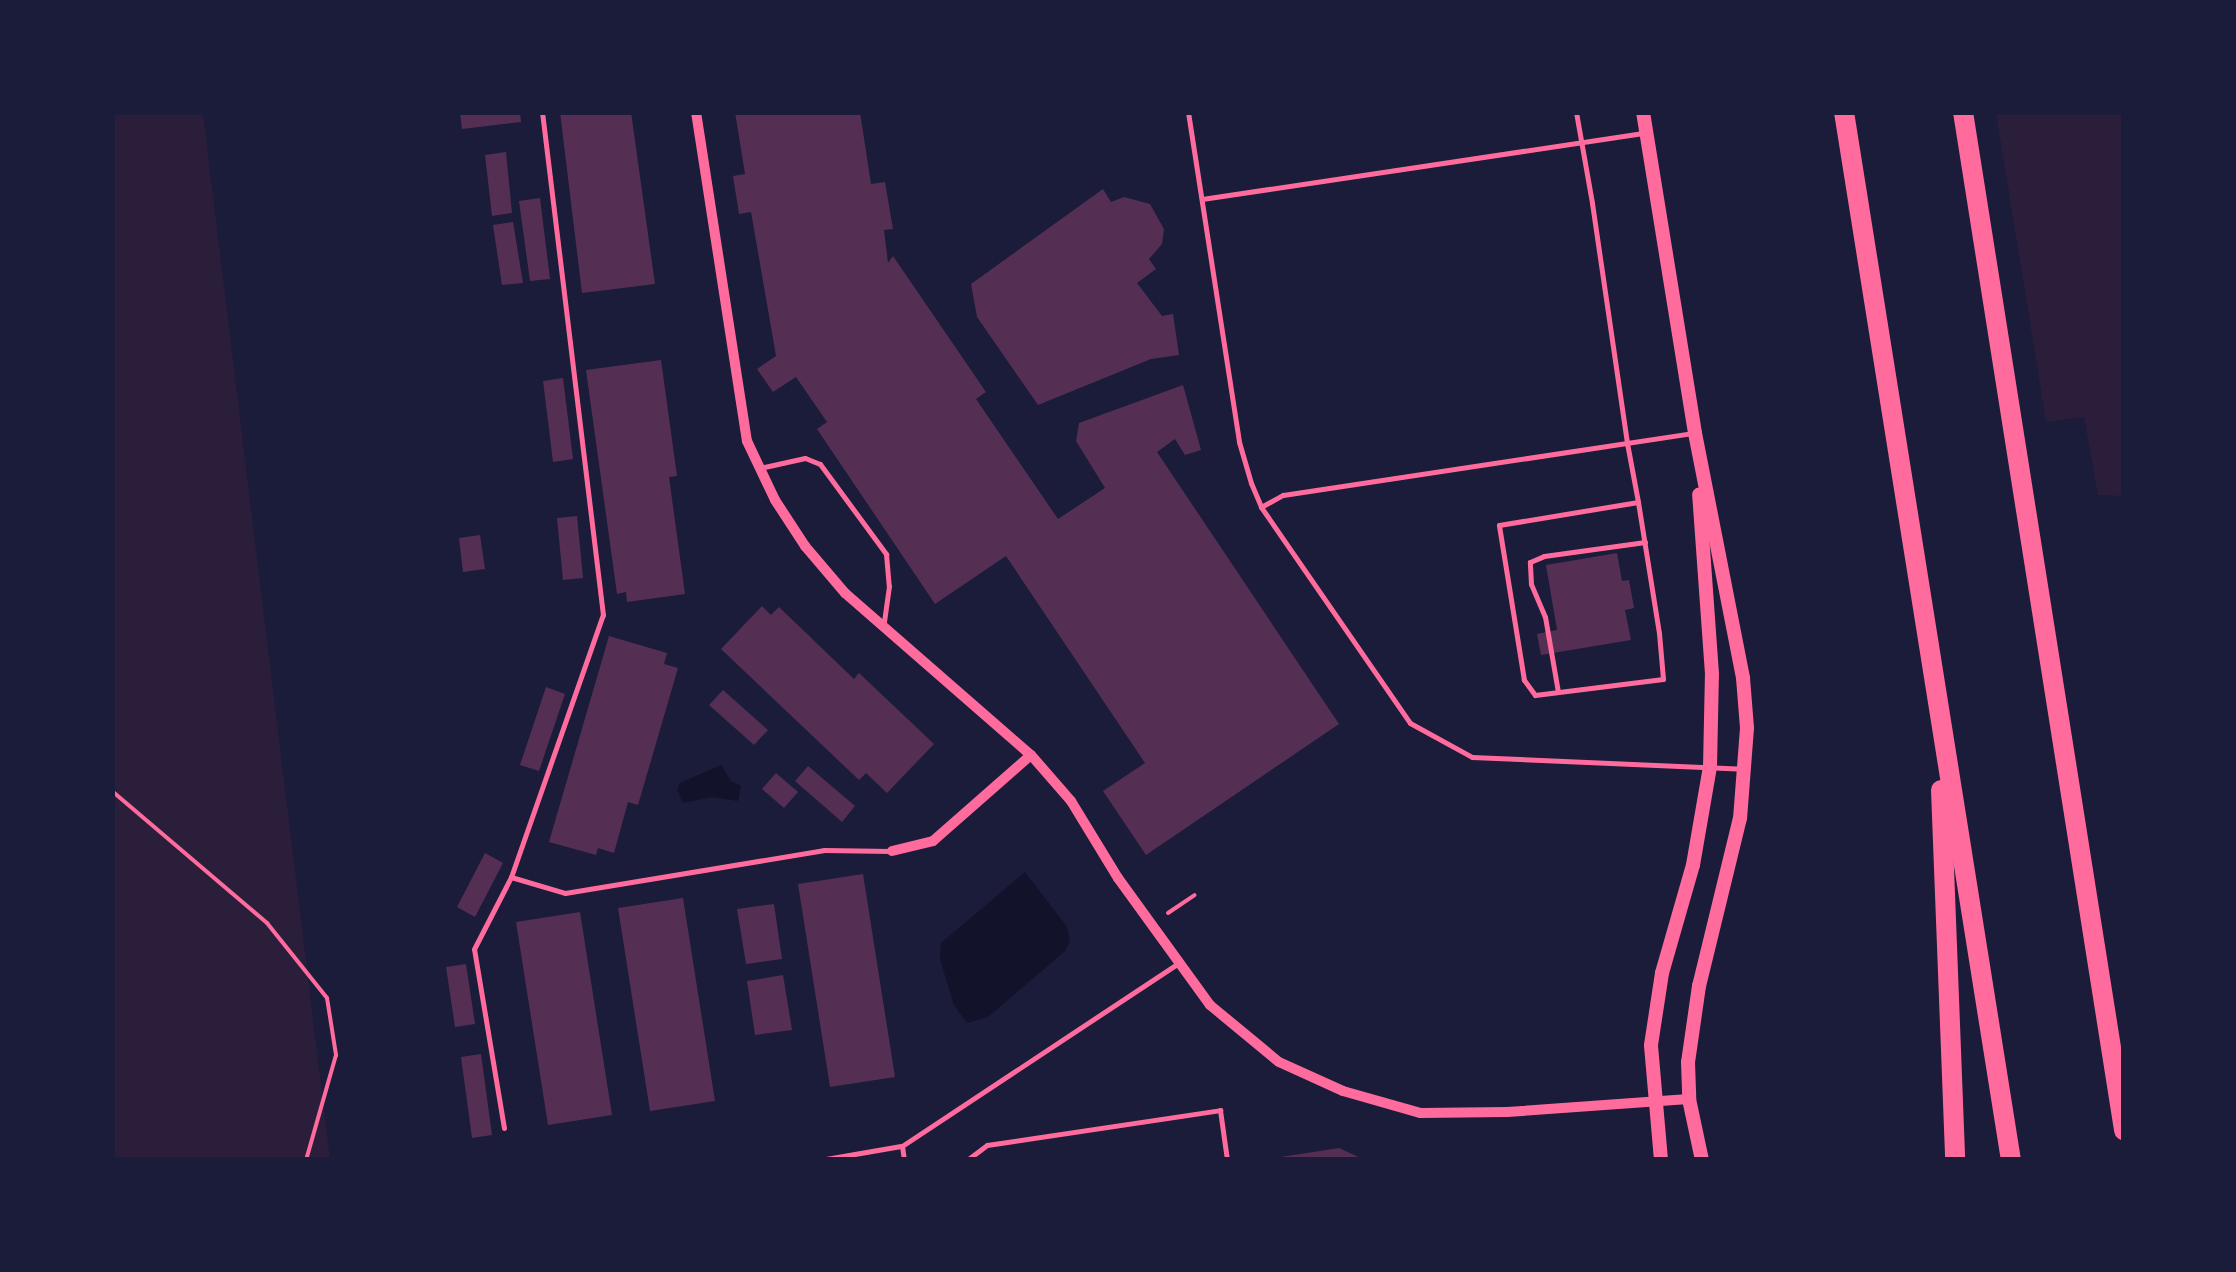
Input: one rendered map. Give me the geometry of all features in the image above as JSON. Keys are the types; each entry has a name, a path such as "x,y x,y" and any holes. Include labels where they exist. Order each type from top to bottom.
{"highway":[{"path":"1844,112 2011,1160"},
{"path":"1962,112 2124,1130"},
{"path":"1938,698 1955,1160"},
{"path":"2111,1050 2124,1098"}],"street":[{"path":"696,112 747,442 760,468 805,546 845,593 1030,755 1071,801 1210,1005 1280,1062 1343,1091 1420,1112 1689,1099"},
{"path":"1643,112 1695,433 1743,678 1746,769 1740,818 1699,986 1688,1062 1689,1099 1702,1160"},
{"path":"1661,1160 1652,1045 1662,973 1692,865 1710,766 1712,674 1695,433"},
{"path":"892,851 933,840 1030,755"}],"lane":[{"path":"504,1128 474,949 510,878 603,615 542,112"},
{"path":"1188,112 1239,442 1261,507 1410,723 1443,745 1472,757 1746,769"},
{"path":"1576,112 1645,542 1663,679 1534,695 1524,680 1499,525 1638,502"},
{"path":"1202,199 1646,133"},
{"path":"1261,507 1282,495 1695,433"},
{"path":"760,468 805,458 820,464 886,554 890,586 883,626"},
{"path":"1558,692 1545,617 1531,584 1530,562 1544,556 1645,542"},
{"path":"510,878 565,894 824,850 892,851"},
{"path":"820,1160 902,1146 1178,963"},
{"path":"967,1160 987,1145 1220,1110 1227,1160"},
{"path":"902,1146 904,1160"}],"path":[{"path":"112,791 267,922 327,998 336,1055 306,1160"},
{"path":"1168,913 1195,895"}],"shaded area":[{"path":"112,113 203,113 330,1159 113,1159"},
{"path":"1996,113 2123,113 2123,496 2098,495 2084,417 2046,422"},
{"path":"721,765 731,781 741,786 738,801 712,797 683,803 677,790 680,783"},
{"path":"1025,872 1067,927 1070,941 1065,951 988,1017 967,1023 954,1005 940,959 941,943"}],"building":[{"path":"460,112 520,112 521,122 462,129"},
{"path":"560,112 631,112 655,284 582,293"},
{"path":"735,112 860,112 871,184 885,182 893,229 884,230 888,263 893,256 986,392 976,399 1058,519 1105,488 1076,441 1079,423 1183,385 1201,450 1185,455 1175,439 1157,452 1339,724 1146,855 1103,791 1145,763 1006,556 935,604 817,429 827,422 796,377 773,392 757,369 776,356 751,212 739,214 733,176 745,174"},
{"path":"506,152 512,213 492,216 485,155"},
{"path":"1103,189 1111,202 1124,197 1150,204 1164,229 1162,244 1149,259 1156,269 1137,283 1162,316 1173,314 1179,355 1151,359 1038,405 977,317 971,284"},
{"path":"540,198 550,279 530,281 519,201"},
{"path":"513,222 523,283 502,285 493,225"},
{"path":"661,360 677,476 669,477 685,594 627,602 626,592 617,594 586,370"},
{"path":"563,378 573,459 553,462 543,381"},
{"path":"577,516 583,578 563,580 557,518"},
{"path":"480,535 485,569 463,572 459,538"},
{"path":"1617,553 1622,581 1629,580 1634,608 1625,610 1631,640 1541,655 1537,634 1557,630 1546,565"},
{"path":"762,606 771,615 779,607 854,679 859,673 934,744 887,793 866,773 859,780 721,649"},
{"path":"609,636 667,653 664,664 678,668 638,805 628,802 614,853 598,848 596,855 549,842"},
{"path":"546,687 565,694 539,771 520,765"},
{"path":"723,690 768,730 754,745 709,705"},
{"path":"808,766 855,806 842,822 795,781"},
{"path":"776,773 798,792 784,808 762,789"},
{"path":"485,853 503,863 475,917 457,907"},
{"path":"863,874 895,1077 830,1087 798,884"},
{"path":"683,898 715,1101 650,1111 618,908"},
{"path":"774,904 782,959 746,964 737,909"},
{"path":"580,912 612,1115 548,1125 516,922"},
{"path":"466,964 475,1024 455,1027 446,967"},
{"path":"783,975 792,1030 755,1035 747,981"},
{"path":"481,1054 492,1135 472,1138 461,1057"},
{"path":"1339,1148 1365,1160 1281,1160 1281,1157"}]}
